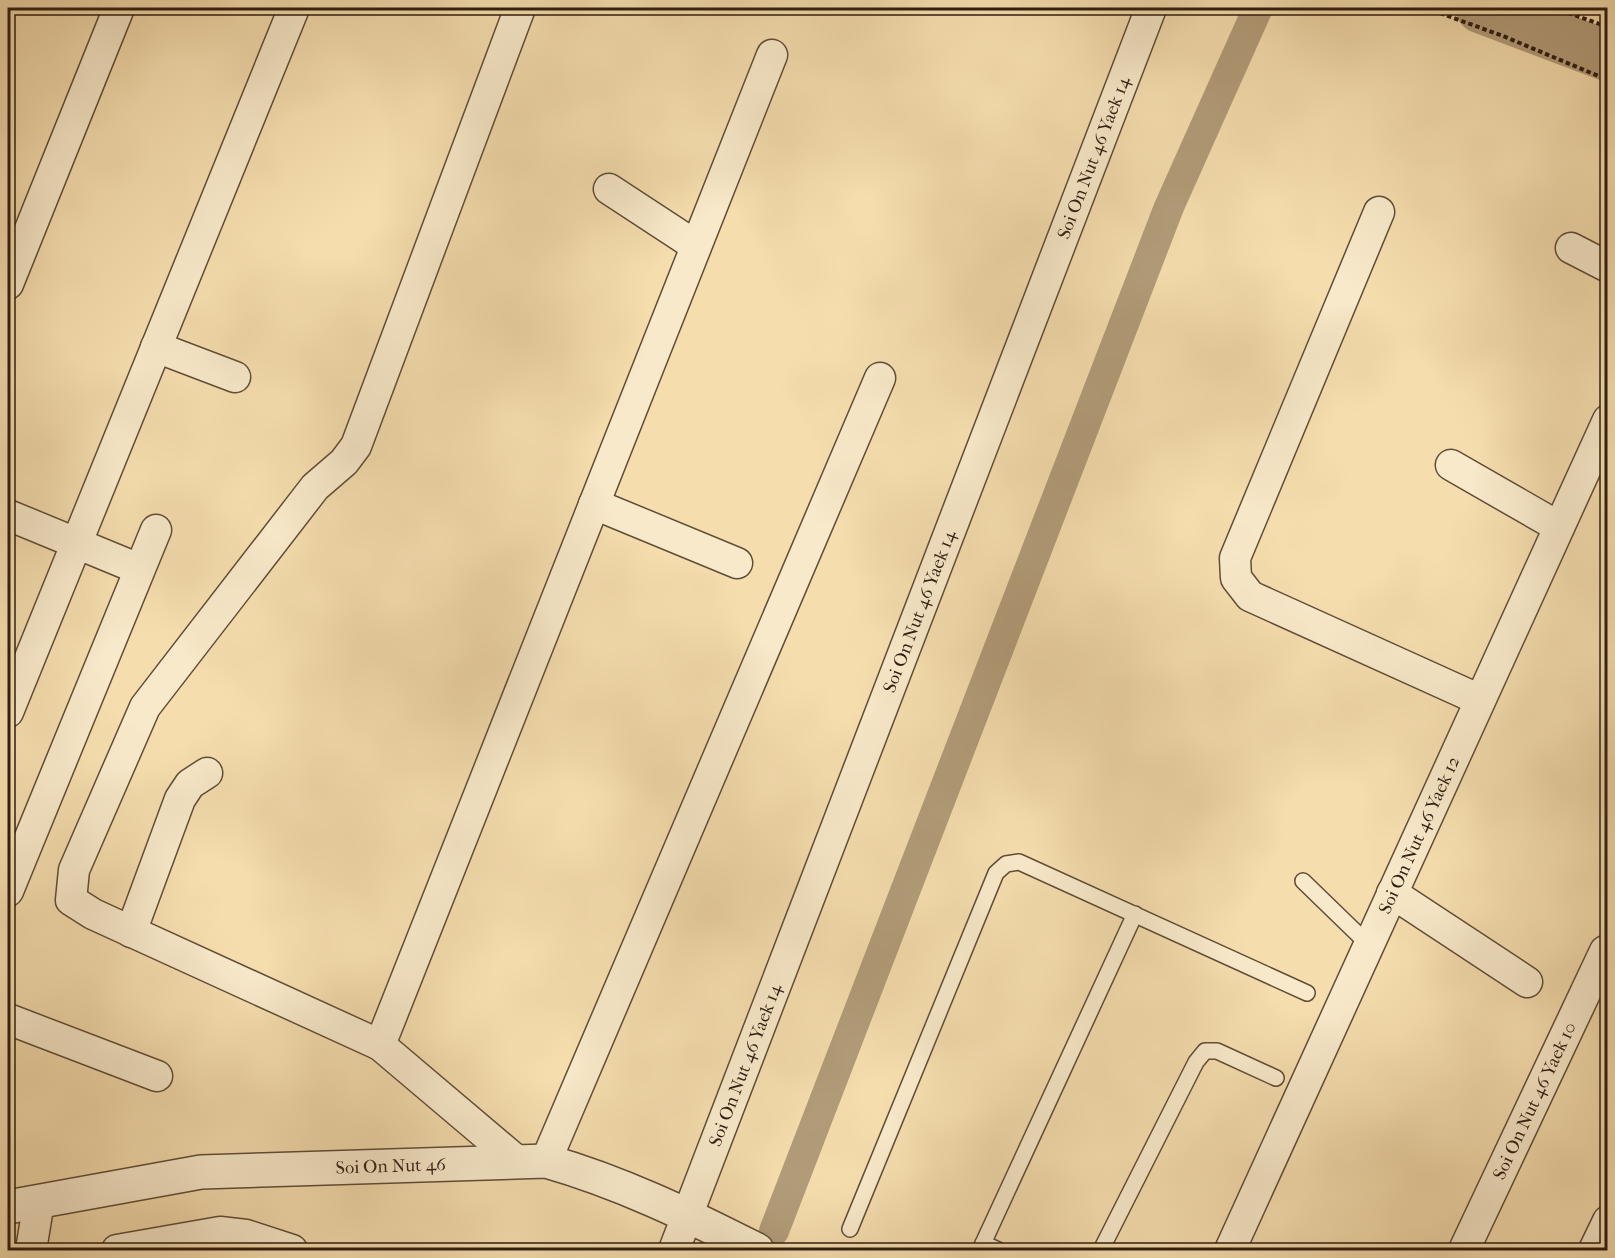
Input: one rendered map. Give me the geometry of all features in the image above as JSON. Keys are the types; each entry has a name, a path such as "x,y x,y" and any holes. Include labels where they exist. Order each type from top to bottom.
{"street":[{"path":"8,284 119,8"},
{"path":"8,712 294,8"},
{"path":"520,8 356,446 344,462 315,486 145,707 74,870 71,900 93,914 131,932 380,1045 531,1161 880,378"},
{"name":"Soi On Nut 46 Yaek 14","path":"674,1251 1151,8"},
{"path":"380,1045 772,55"},
{"path":"609,189 696,246"},
{"path":"1378,212 1235,558 1236,578 1250,596 1480,700"},
{"path":"1571,248 1608,267"},
{"path":"156,347 235,377"},
{"name":"Soi On Nut 46 Yaek 12","path":"1230,1251 1608,420"},
{"path":"1451,465 1559,528"},
{"path":"594,504 737,563"},
{"path":"8,515 139,569"},
{"path":"8,891 156,530"},
{"path":"131,932 180,799 190,784 207,773"},
{"path":"1392,893 1527,982"},
{"name":"Soi On Nut 46 Yaek 10","path":"1464,1251 1605,951"},
{"path":"8,1019 157,1076"},
{"name":"Soi On Nut 46","path":"8,1207 201,1172 531,1161 589,1173 688,1215 757,1251"},
{"path":"31,1251 39,1201"},
{"path":"1594,1251 1608,1221"},
{"path":"117,1251 220,1232 246,1235 292,1251"}],"lane":[{"path":"850,1228 996,873 1006,864 1019,862 1307,993"},
{"path":"1303,881 1369,945"},
{"path":"998,1251 981,1247 1135,914"},
{"path":"1101,1251 1196,1062 1205,1051 1217,1051 1276,1078"}],"path":[{"path":"1426,8 1503,36 1608,80"},
{"path":"1554,8 1608,27"}],"waterway":[{"path":"774,1231 1169,207 1258,8"},
{"path":"1481,8 1608,56"}]}
